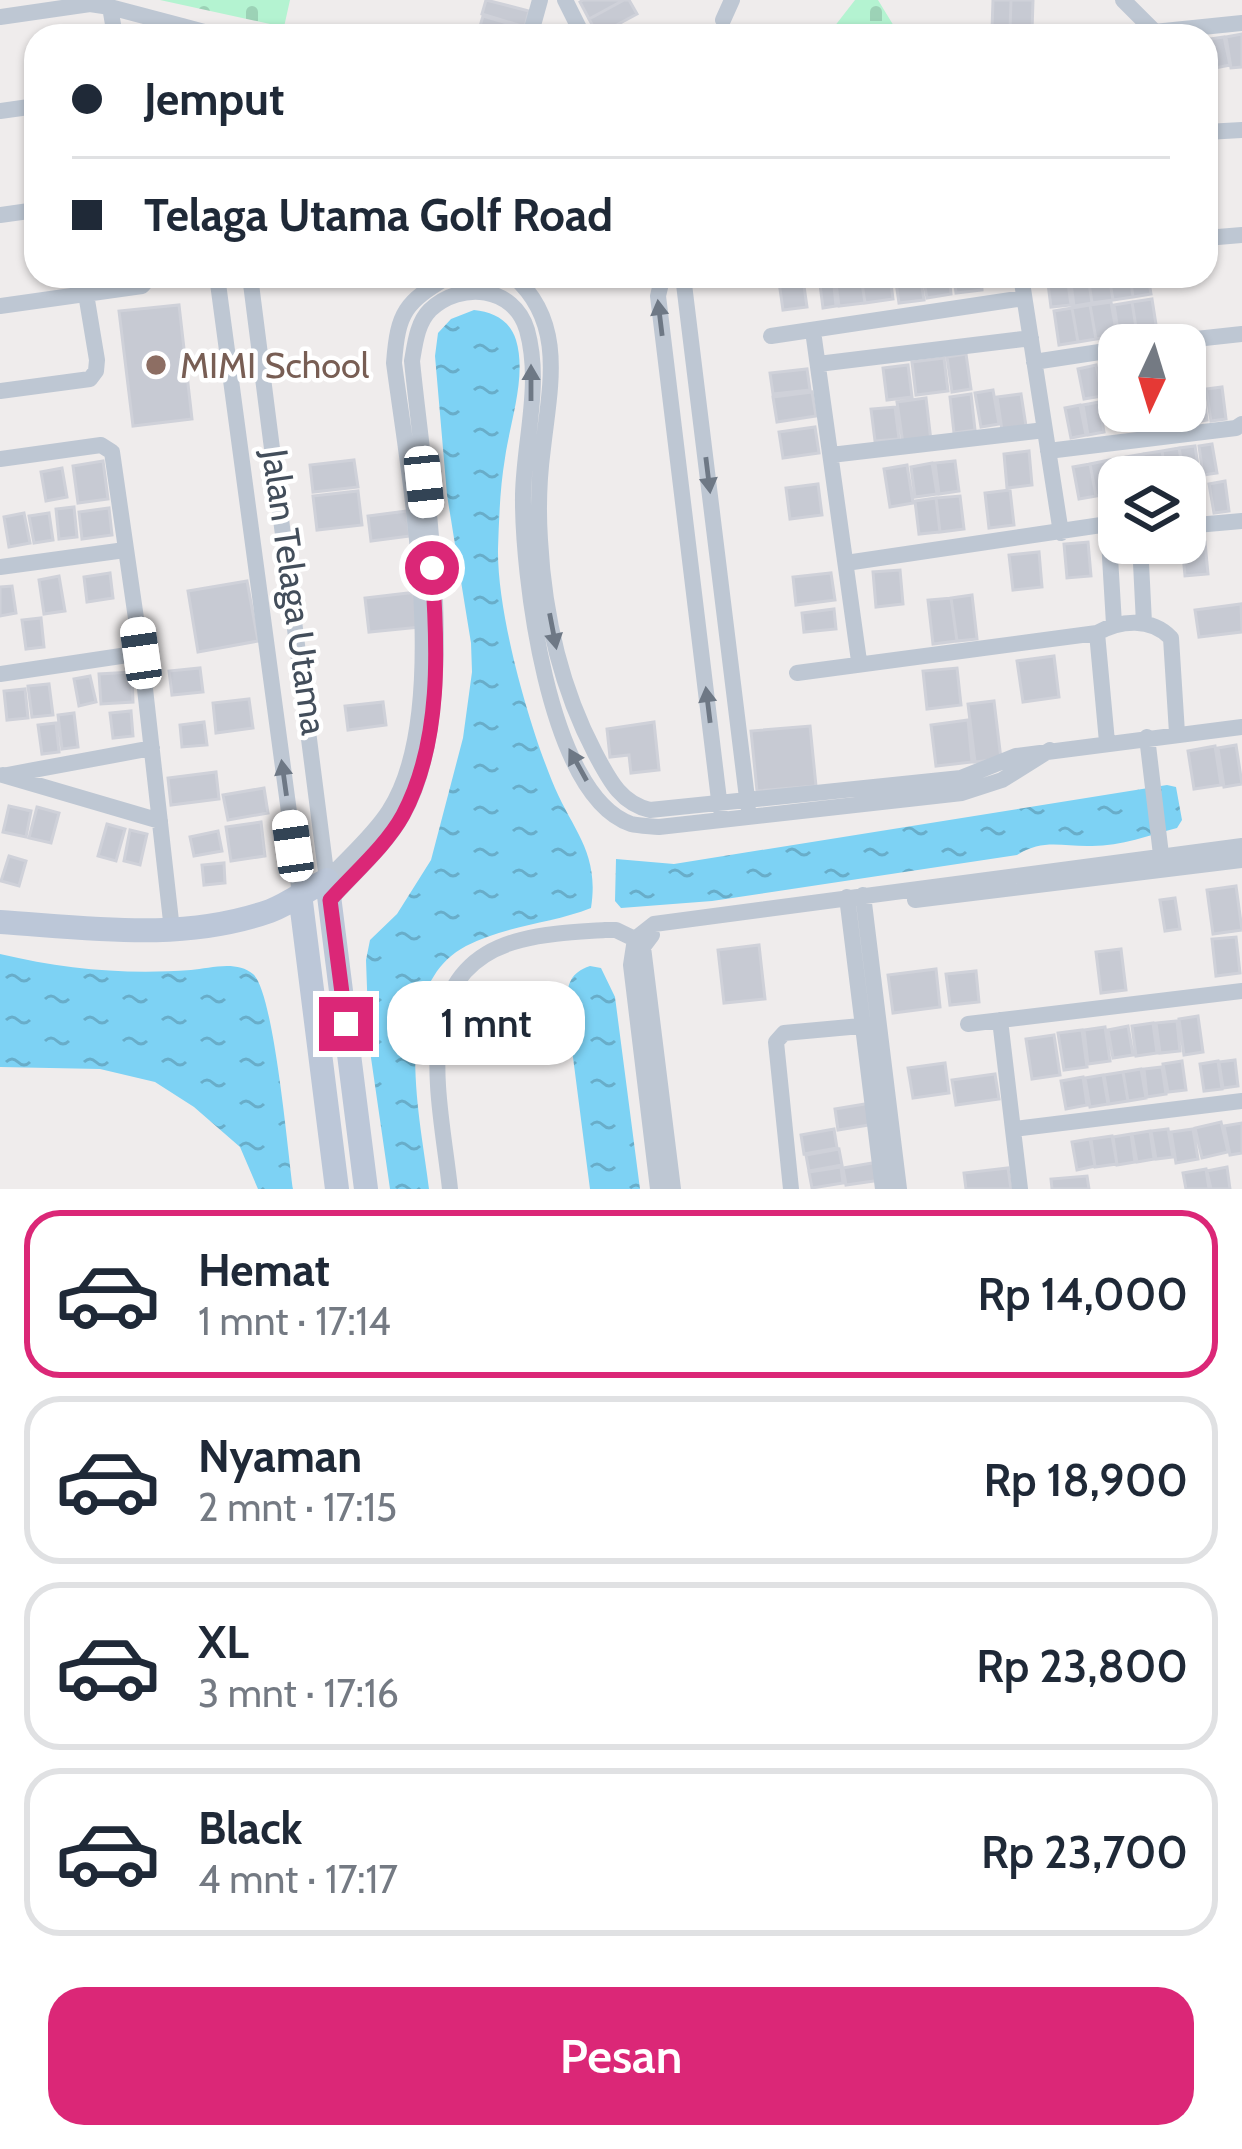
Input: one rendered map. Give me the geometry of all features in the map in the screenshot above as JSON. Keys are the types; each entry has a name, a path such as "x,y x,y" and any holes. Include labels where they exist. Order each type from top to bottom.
{"main road":[{"path":"7,920 122,932 172,930 302,904 329,890 367,1189"},
{"path":"302,904 337,1189"}],"street":[{"path":"723,20 732,0"},
{"path":"1123,0 1147,24"},
{"path":"0,17 90,4 161,24"},
{"path":"110,7 113,24"},
{"path":"0,305 128,288"},
{"name":"Jalan Telaga Utama","path":"215,288 302,904"},
{"name":"Jalan Telaga Utama","path":"248,288 329,890"},
{"path":"329,890 389,811 404,778 415,731 422,683 423,613 394,363 397,329 412,298 429,288"},
{"path":"526,288 546,322 551,347 539,496 543,583 561,672 585,734 618,793 634,806 650,810 750,818 962,793 1002,780 1050,750"},
{"path":"660,288 720,812"},
{"path":"684,288 750,818"},
{"path":"1023,288 1061,533"},
{"path":"329,890 401,818 428,733 435,613 412,361 417,334 429,312 455,295 484,291 507,300 526,329 533,382 523,492 535,638 569,749 605,805 629,824 658,827 720,812 747,799 961,778 1016,756 1242,727"},
{"path":"0,392 89,379 97,360 86,294"},
{"path":"771,336 1024,298"},
{"path":"814,331 860,661"},
{"path":"1206,338 1242,334"},
{"path":"818,364 1030,338"},
{"path":"1034,362 1098,352"},
{"path":"1048,451 1242,424"},
{"path":"831,455 1045,430"},
{"path":"0,459 107,446 112,452 141,653 172,930"},
{"path":"1206,524 1242,521"},
{"path":"846,563 1098,527"},
{"path":"0,567 125,550"},
{"path":"1107,742 1105,628 1110,564"},
{"path":"1141,564 1144,622"},
{"path":"797,673 1144,622 1163,629 1171,638 1177,734"},
{"path":"0,674 141,653"},
{"path":"1148,737 1161,856"},
{"path":"2,776 152,748"},
{"path":"2,776 160,821"},
{"path":"450,1189 437,1029 455,985 486,954 521,940 605,930 639,941 652,935 856,902 1242,846"},
{"path":"1161,856 1242,860"},
{"path":"856,902 899,1189"},
{"path":"639,941 631,965 658,1189"},
{"path":"639,941 673,1189"},
{"path":"968,1024 1242,991"},
{"path":"1000,1020 1020,1189"},
{"path":"791,1189 776,1042 784,1034 871,1025"},
{"path":"871,1025 883,1189"},
{"path":"1014,1129 1242,1102"}],"green space":[{"path":"160,0 290,0 285,24"},
{"path":"855,0 878,0 893,24 836,24"}],"water":[{"path":"474,310 505,322 519,354 519,384 500,503 503,604 533,729 588,855 593,888 591,908 481,939 442,965 426,991 415,1057 429,1189 390,1189 369,1044 366,960 370,940 397,914 431,860 463,738 471,643 447,495 435,356 438,333 451,319"},
{"path":"1176,787 1182,820 1177,828 1125,842 1045,845 1017,855 712,901 621,908 615,901 616,859 674,864"},
{"path":"0,954 95,970 231,966 253,974 261,987 274,1041 293,1189 258,1189 240,1147 194,1107 155,1082 100,1069 0,1067"},
{"path":"590,966 601,968 615,997 640,1189 590,1189 566,1003 571,980"}],"building":[{"path":"486,0 529,11 526,24 482,14"},
{"path":"583,0 624,0 589,19"},
{"path":"624,0 629,0 637,14 618,24 592,24 589,19"},
{"path":"993,0 1011,0 1010,24 992,24"},
{"path":"1011,0 1033,0 1032,24 1010,24"},
{"path":"483,16 510,24 481,24"},
{"path":"1242,34 1242,67 1231,68 1226,37"},
{"path":"1224,37 1230,65 1218,67 1218,38"},
{"path":"780,288 804,288 807,307 783,310"},
{"path":"820,288 834,288 836,306 823,308"},
{"path":"837,288 863,288 865,303 839,306"},
{"path":"863,288 892,288 893,299 865,303"},
{"path":"897,288 922,288 924,300 899,303"},
{"path":"925,288 950,288 951,294 927,298"},
{"path":"955,288 982,288 982,290 956,293"},
{"path":"1049,288 1069,288 1071,305 1051,307"},
{"path":"1072,288 1090,288 1092,303 1074,306"},
{"path":"1090,288 1111,288 1113,300 1092,303"},
{"path":"1111,288 1132,288 1133,297 1113,300"},
{"path":"1132,288 1150,288 1151,294 1133,297"},
{"path":"1152,299 1156,324 1135,324 1132,302"},
{"path":"1111,302 1115,324 1098,324 1098,339 1096,339 1090,305"},
{"path":"1132,302 1135,324 1117,324 1114,305"},
{"name":"MIMI School","path":"179,305 192,419 133,426 119,311"},
{"path":"1090,305 1096,339 1078,342 1072,308"},
{"path":"1072,308 1078,342 1059,345 1054,311"},
{"path":"966,354 971,389 952,392 947,357"},
{"path":"944,358 948,391 916,395 912,362"},
{"path":"908,365 912,397 887,400 883,368"},
{"path":"1096,365 1098,397 1084,399 1078,369"},
{"path":"807,369 810,390 773,394 770,373"},
{"path":"1222,387 1226,419 1211,421 1206,389"},
{"path":"993,390 999,424 981,427 975,393"},
{"path":"812,392 816,416 777,422 773,397"},
{"path":"971,394 975,430 954,433 950,397"},
{"path":"1021,394 1026,426 1002,430 997,397"},
{"path":"926,398 931,441 903,444 897,402"},
{"path":"1098,402 1098,432 1104,432 1088,435 1083,405"},
{"path":"1080,405 1086,435 1071,438 1065,408"},
{"path":"895,407 899,439 875,441 871,409"},
{"path":"815,427 819,453 783,458 779,432"},
{"path":"1212,444 1217,473 1206,475 1206,456 1200,456 1199,446"},
{"path":"1195,446 1197,456 1180,456 1179,448"},
{"path":"1179,448 1180,456 1163,456 1162,451"},
{"path":"1029,451 1032,485 1007,488 1004,454"},
{"path":"354,460 358,487 313,492 310,465"},
{"path":"103,461 108,499 78,503 73,466"},
{"path":"955,461 959,491 939,494 935,463"},
{"path":"1098,462 1098,496 1096,496 1090,464"},
{"path":"932,463 937,494 915,497 911,467"},
{"path":"1090,464 1096,496 1079,499 1073,467"},
{"path":"907,465 913,503 890,507 884,469"},
{"path":"62,468 67,497 46,501 41,472"},
{"path":"1225,481 1229,511 1214,513 1209,484"},
{"path":"818,484 822,515 790,519 786,488"},
{"path":"1010,490 1014,525 989,528 985,493"},
{"path":"358,491 362,525 317,530 313,496"},
{"path":"960,496 964,529 940,532 936,498"},
{"path":"936,498 940,532 919,534 915,501"},
{"path":"74,507 77,537 59,539 56,509"},
{"path":"109,508 112,535 82,539 79,512"},
{"path":"407,511 410,536 371,541 368,516"},
{"path":"24,513 30,543 9,547 4,517"},
{"path":"49,513 53,540 34,543 29,516"},
{"path":"1088,542 1091,576 1067,578 1064,544"},
{"path":"1039,552 1042,587 1013,590 1009,555"},
{"path":"1206,553 1208,574 1185,576 1184,564 1206,564"},
{"path":"900,570 903,604 876,607 873,572"},
{"path":"110,573 113,598 87,602 84,577"},
{"path":"831,573 835,600 796,605 793,577"},
{"path":"59,576 65,611 44,614 39,580"},
{"path":"247,581 258,641 198,652 188,591"},
{"path":"12,586 16,613 0,616 0,587"},
{"path":"417,592 421,627 369,632 365,598"},
{"path":"972,595 977,639 957,641 951,598"},
{"path":"951,598 957,641 933,644 928,600"},
{"path":"1241,604 1242,632 1199,637 1195,610"},
{"path":"834,609 836,629 804,632 802,613"},
{"path":"41,618 44,647 26,649 22,620"},
{"path":"1054,656 1059,697 1023,702 1017,661"},
{"path":"200,668 203,692 172,695 169,671"},
{"path":"957,668 961,705 927,709 923,671"},
{"path":"132,672 133,702 101,704 99,674"},
{"path":"90,676 96,702 79,706 74,679"},
{"path":"49,684 53,715 32,717 28,686"},
{"path":"25,689 28,718 7,720 4,691"},
{"path":"249,699 253,728 216,733 213,703"},
{"path":"994,701 1001,759 975,762 968,704"},
{"path":"383,702 386,725 348,730 345,706"},
{"path":"131,711 133,736 113,738 110,713"},
{"path":"74,713 78,747 62,749 58,715"},
{"path":"968,720 972,762 936,766 931,725"},
{"path":"204,722 207,745 182,747 180,725"},
{"path":"654,722 659,770 631,773 629,755 610,757 607,729"},
{"path":"56,723 59,752 42,754 38,725"},
{"path":"810,726 816,786 757,791 751,731"},
{"path":"1236,745 1242,784 1224,787 1218,748"},
{"path":"1215,746 1221,785 1194,789 1188,751"},
{"path":"216,772 219,799 171,805 168,778"},
{"path":"264,788 268,813 228,820 223,795"},
{"path":"9,806 31,811 26,837 3,832"},
{"path":"37,807 59,813 51,843 29,838"},
{"path":"261,822 265,856 231,861 226,827"},
{"path":"107,824 125,829 116,861 98,856"},
{"path":"130,830 147,834 140,865 124,861"},
{"path":"218,831 222,851 194,856 190,837"},
{"path":"9,856 26,861 19,886 1,881"},
{"path":"224,863 225,883 204,885 202,865"},
{"path":"1236,886 1242,930 1213,934 1207,890"},
{"path":"1175,898 1180,929 1165,931 1160,900"},
{"path":"1236,937 1240,973 1216,976 1212,939"},
{"path":"759,945 765,999 724,1003 718,950"},
{"path":"1121,949 1126,990 1101,993 1096,952"},
{"path":"936,969 940,1007 893,1013 888,975"},
{"path":"976,971 979,1002 950,1005 946,974"},
{"path":"1198,1016 1203,1052 1184,1055 1179,1019"},
{"path":"1177,1021 1180,1051 1160,1053 1156,1023"},
{"path":"1153,1023 1157,1053 1136,1056 1132,1026"},
{"path":"1128,1026 1133,1055 1113,1058 1108,1030"},
{"path":"1105,1027 1110,1061 1088,1064 1084,1030"},
{"path":"1082,1030 1087,1067 1064,1070 1058,1033"},
{"path":"1054,1035 1060,1075 1032,1079 1026,1039"},
{"path":"1235,1060 1238,1086 1223,1088 1219,1062"},
{"path":"1182,1061 1186,1090 1168,1092 1163,1064"},
{"path":"1218,1061 1222,1089 1204,1091 1200,1064"},
{"path":"945,1063 949,1093 913,1098 908,1068"},
{"path":"1162,1067 1166,1094 1147,1097 1144,1069"},
{"path":"1141,1069 1146,1098 1128,1101 1123,1072"},
{"path":"1123,1072 1128,1101 1109,1104 1104,1075"},
{"path":"995,1074 999,1099 956,1105 952,1080"},
{"path":"1103,1075 1108,1104 1090,1107 1085,1078"},
{"path":"1083,1077 1087,1105 1066,1109 1061,1081"},
{"path":"871,1103 875,1124 838,1130 835,1109"},
{"path":"1221,1122 1228,1152 1202,1158 1195,1128"},
{"path":"1242,1123 1242,1153 1230,1155 1224,1126"},
{"path":"834,1129 837,1148 804,1154 801,1135"},
{"path":"1168,1129 1173,1157 1156,1159 1151,1131"},
{"path":"1193,1129 1198,1159 1176,1163 1171,1132"},
{"path":"1150,1131 1154,1159 1137,1162 1132,1134"},
{"path":"1131,1134 1135,1162 1117,1165 1113,1137"},
{"path":"1112,1136 1117,1164 1095,1167 1091,1139"},
{"path":"1090,1139 1095,1166 1077,1170 1072,1142"},
{"path":"839,1149 842,1165 809,1171 806,1155"},
{"path":"878,1162 881,1180 846,1185 843,1168"},
{"path":"841,1167 843,1183 812,1188 809,1172"},
{"path":"1227,1167 1230,1189 1211,1189 1207,1171"},
{"path":"1008,1168 1011,1189 966,1189 964,1173"},
{"path":"1206,1169 1209,1189 1186,1189 1183,1173"},
{"path":"1087,1176 1089,1189 1052,1189 1051,1179"}],"place":[{"name":"MIMI School","path":"156,365"}],"route":[{"path":"346,1024 330,900 401,818 416,782 434,684 432,568"}]}
